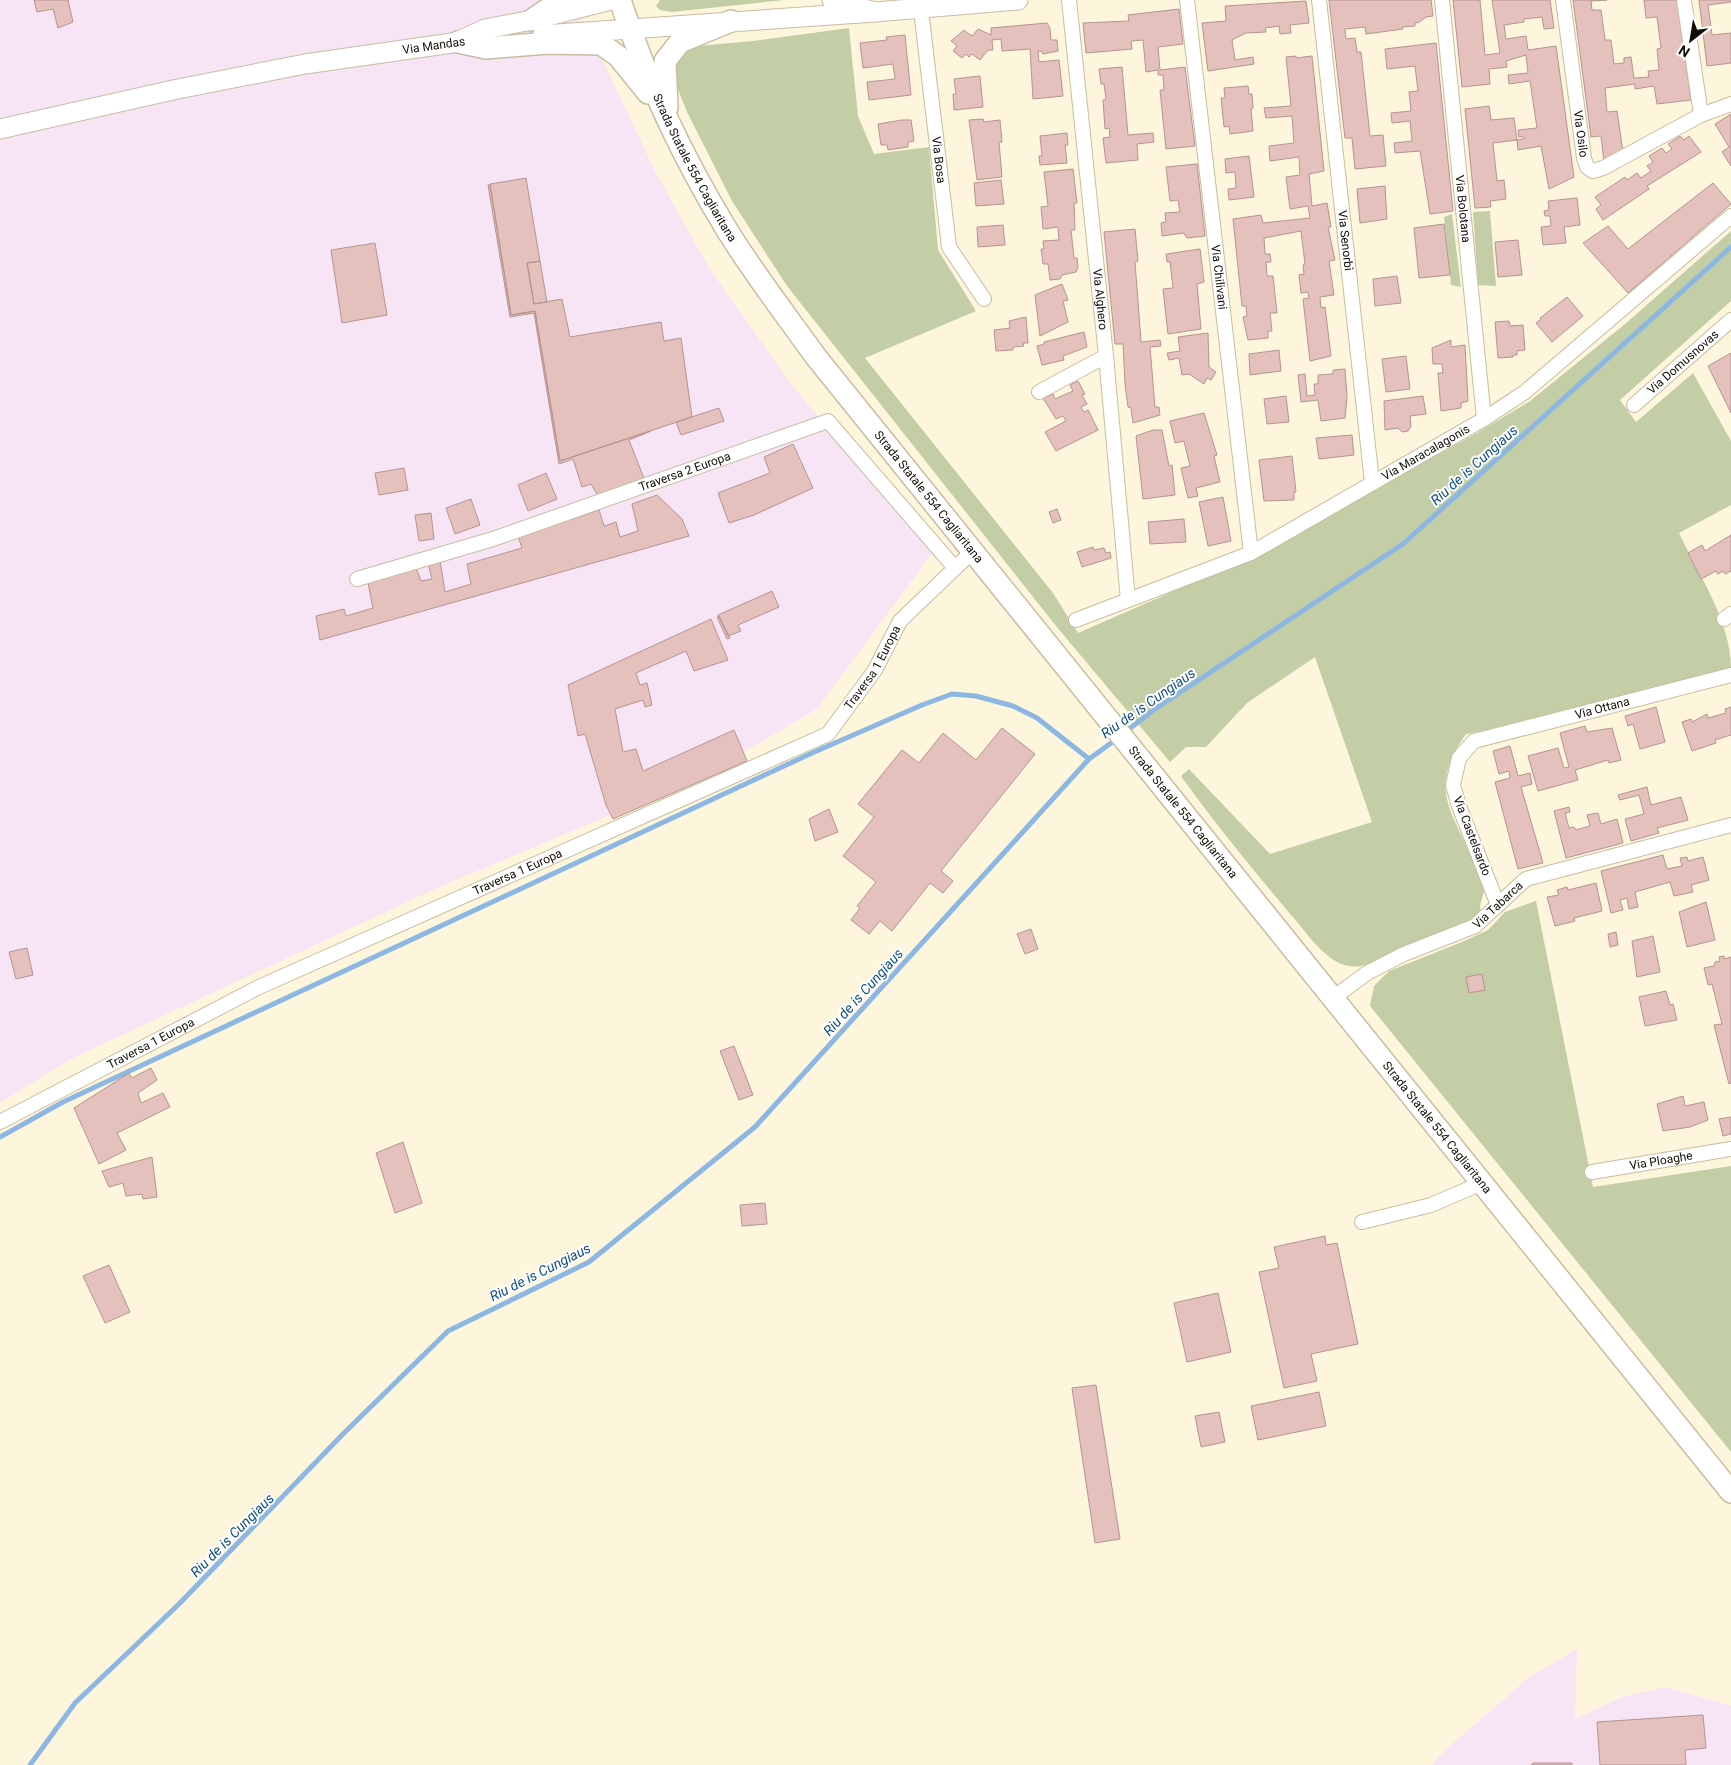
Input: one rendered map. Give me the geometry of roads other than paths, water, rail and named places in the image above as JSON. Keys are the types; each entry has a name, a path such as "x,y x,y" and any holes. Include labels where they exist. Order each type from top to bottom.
{"main road":[{"path":"532,20 561,0"},
{"name":"Strada Statale 554 Cagliaritana","path":"620,0 629,28 667,118 726,229 816,357 1731,1492"},
{"path":"667,118 665,61 680,42 731,21"},
{"path":"458,42 486,48 548,43 601,44 618,56 667,118"}],"street":[{"path":"458,42 485,29 532,20 611,0"},
{"path":"832,0 875,12"},
{"path":"921,10 1018,0"},
{"name":"Via Alghero","path":"1070,0 1106,356 1128,600"},
{"name":"Via Chilivani","path":"1187,0 1251,553"},
{"name":"Via Senorbì","path":"1319,0 1372,482"},
{"name":"Via Bolotana","path":"1442,0 1484,419"},
{"name":"Via Osilo","path":"1563,0 1587,167 1593,171 1603,168 1701,115 1731,104"},
{"path":"1684,0 1701,115"},
{"name":"Via Mandas","path":"0,128 173,90 305,64 458,42 629,28 921,10"},
{"name":"Via Bosa","path":"921,10 948,246 984,300"},
{"name":"Via Maracalagonis","path":"1076,620 1251,553 1484,419 1525,392 1731,216"},
{"name":"Via Domusnovas","path":"1634,405 1731,320"},
{"path":"1039,392 1106,356"},
{"name":"Traversa 2 Europa","path":"358,579 493,539 828,422 955,568"},
{"name":"Traversa 1 Europa","path":"0,1122 259,987 828,734 875,670 900,621 973,551"},
{"name":"Via Ottana","path":"1474,741 1731,674"},
{"name":"Via Castelsardo","path":"1474,741 1459,758 1453,785 1459,806 1498,905"},
{"name":"Via Tabarca","path":"1334,998 1367,973 1404,954 1475,926 1526,879 1731,825"},
{"name":"Via Ploaghe","path":"1592,1172 1731,1149"},
{"path":"1362,1222 1431,1205 1482,1183"}],"waterway":[{"name":"Riu de is Cungiaus","path":"1124,733 1155,709 1403,544 1731,247"},
{"path":"0,1137 63,1102 812,753 922,705 952,694 976,696 1013,706 1037,718 1089,759"},
{"name":"Riu de is Cungiaus","path":"30,1765 75,1703 179,1604 342,1435 448,1331 589,1262 755,1127 1089,759 1118,738"}]}
